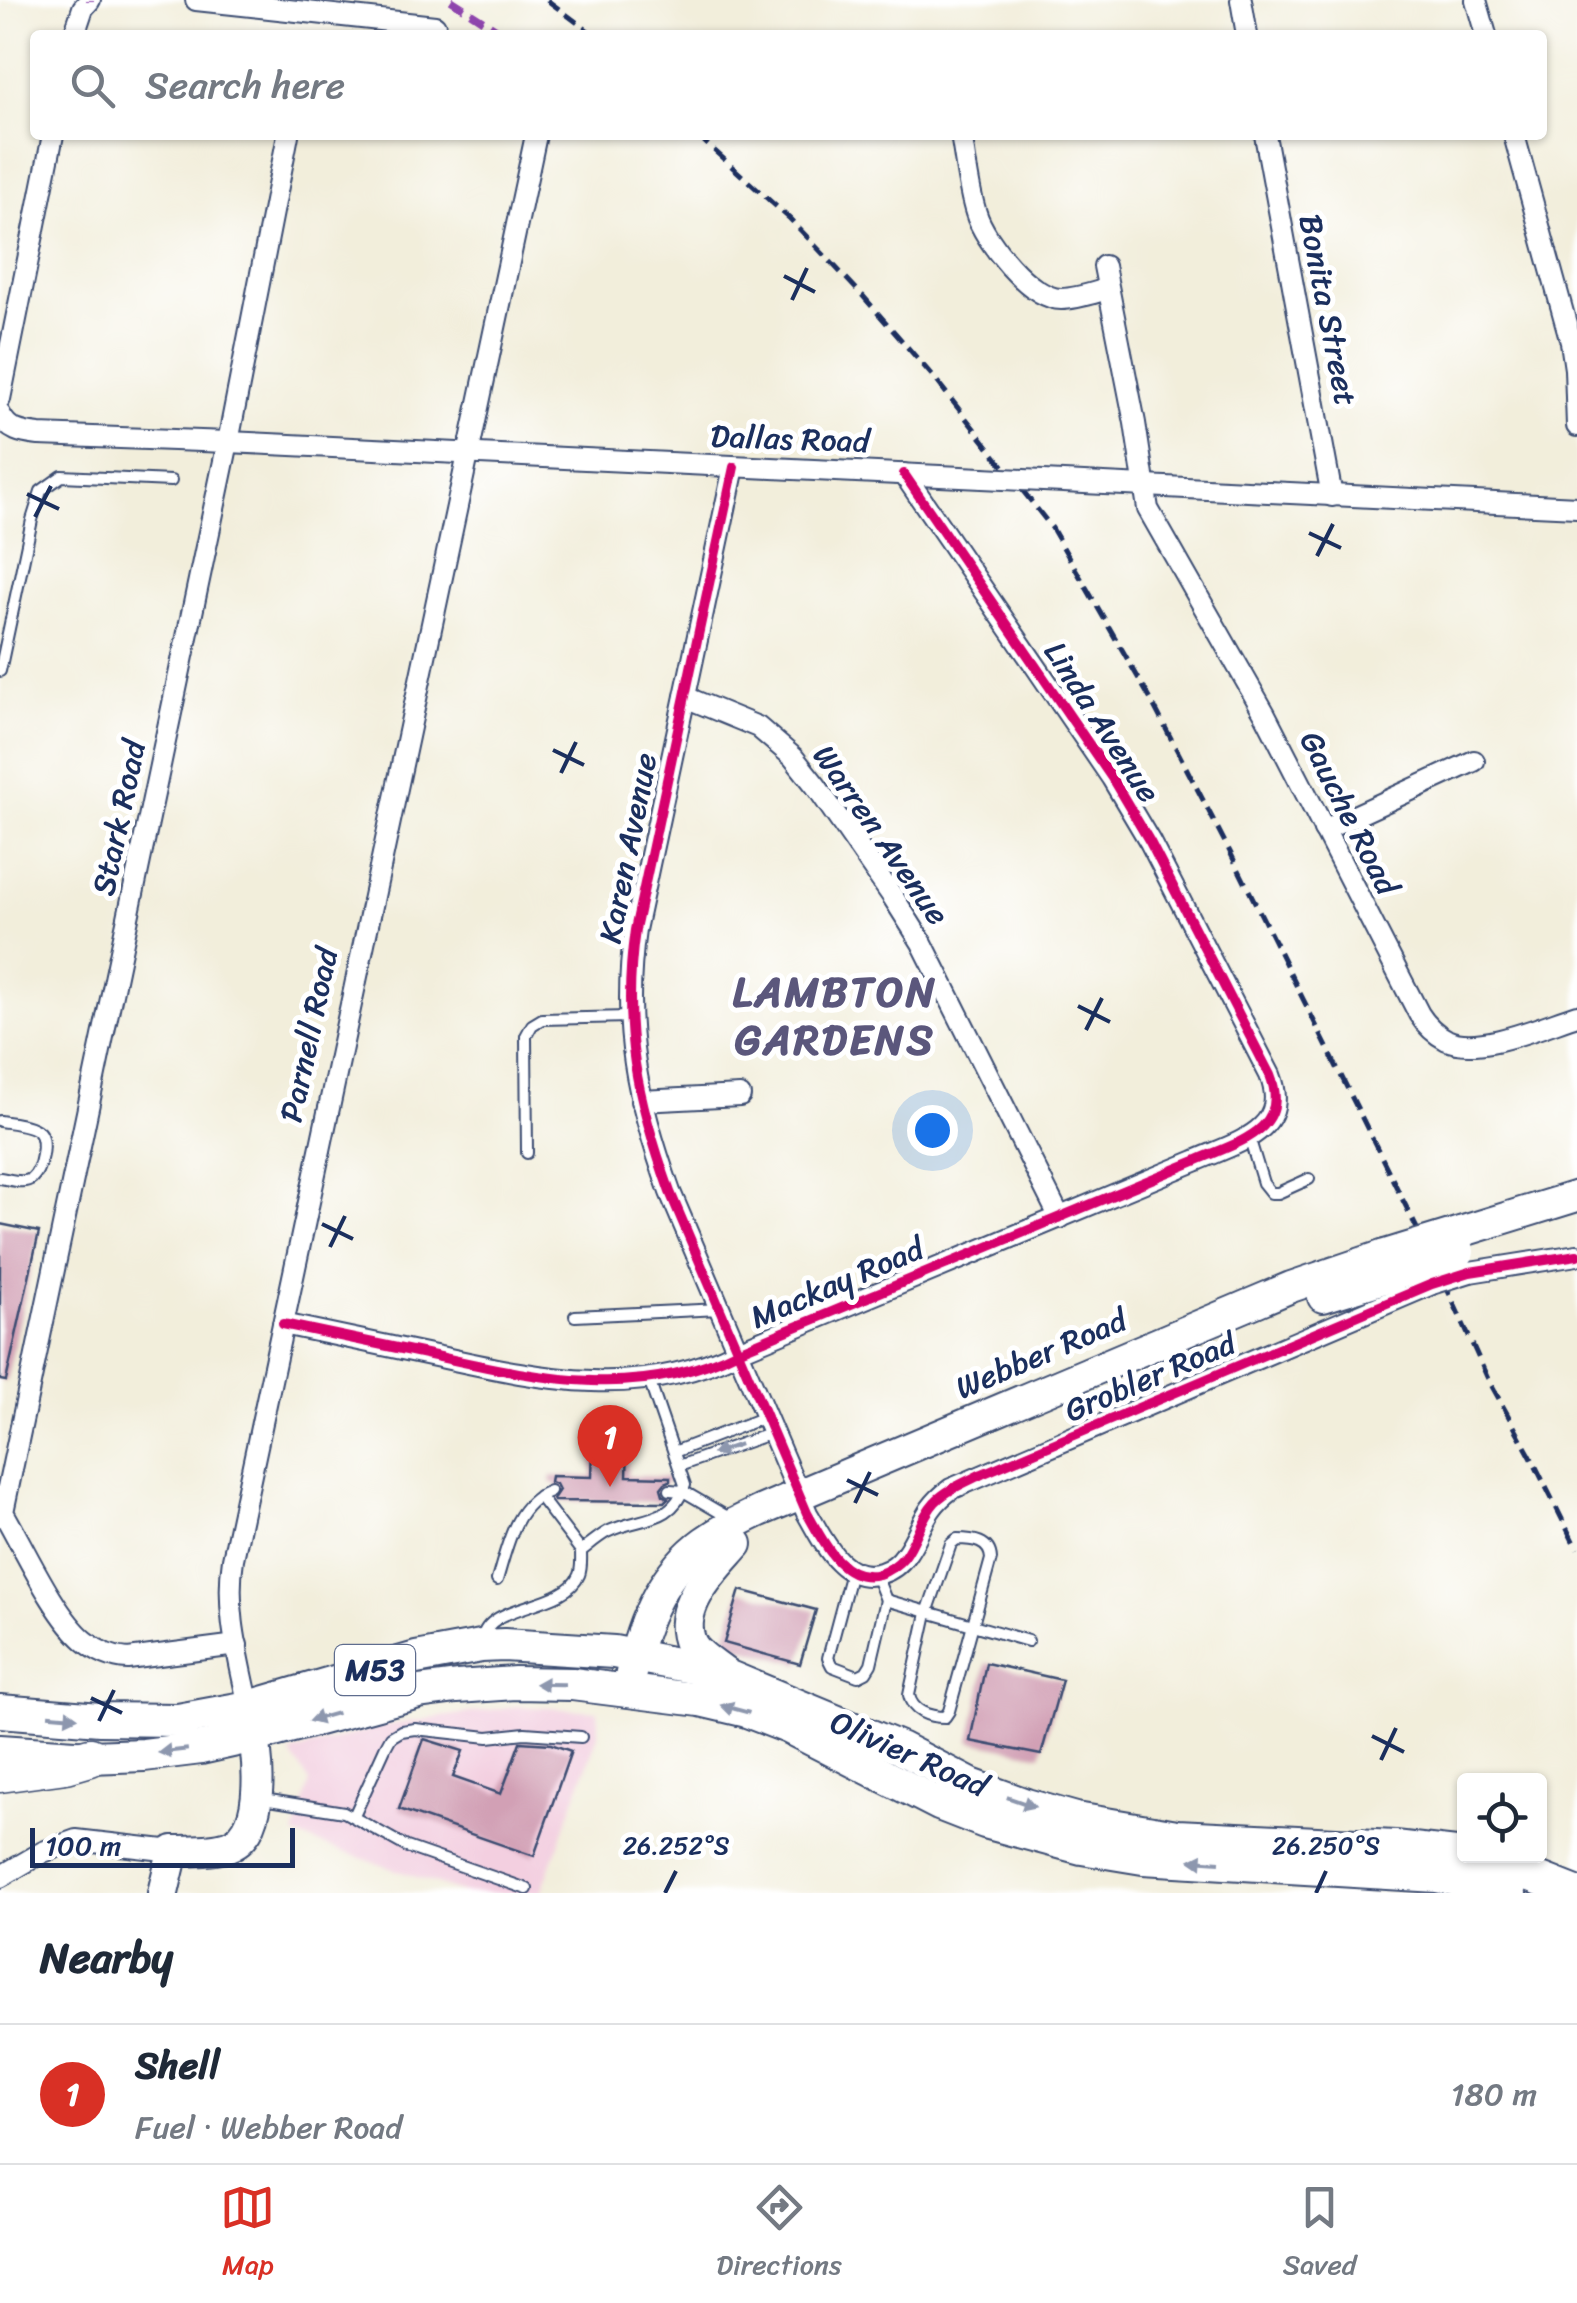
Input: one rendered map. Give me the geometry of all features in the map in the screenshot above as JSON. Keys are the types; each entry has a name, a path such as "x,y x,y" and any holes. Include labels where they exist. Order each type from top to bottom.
{"highway":[{"path":"0,1773 90,1757"}],"main road":[{"name":"Webber Road","path":"1466,1251 1577,1196"},
{"name":"Webber Road","path":"637,1691 644,1658 658,1643 688,1586 737,1533 1391,1265 1466,1251 1577,1216"},
{"path":"727,1676 694,1650 689,1641 688,1617 701,1585 737,1533"},
{"name":"Olivier Road","path":"252,1722 416,1658 481,1646 644,1658 727,1676 900,1748 971,1785 1076,1819 1178,1836 1395,1847 1456,1854 1505,1866 1576,1893"},
{"name":"Olivier Road","path":"252,1722 457,1687 572,1684 637,1691 747,1712 788,1727 940,1804 985,1822 1082,1848 1143,1858 1437,1876 1510,1893"},
{"name":"M53","path":"0,1710 100,1719 252,1722"},
{"name":"M53","path":"0,1750 90,1757 200,1748 252,1722"},
{"name":"Parnell Road","path":"173,1851 212,1849 236,1842 244,1835 256,1798 258,1757 252,1722"},
{"path":"163,1893 173,1851"}],"street":[{"path":"76,30 90,0"},
{"path":"196,0 310,25 435,26"},
{"path":"1241,0 1246,30"},
{"path":"1476,0 1485,30"},
{"path":"0,399 52,140"},
{"name":"Stark Road","path":"2,1509 228,442 287,140"},
{"name":"Parnell Road","path":"252,1722 230,1610 230,1578 535,140"},
{"path":"962,140 976,214 988,238 1014,270 1048,297 1072,298 1107,290"},
{"name":"Bonita Street","path":"1266,140 1332,496"},
{"path":"1515,140 1571,342 1577,426"},
{"name":"Gauche Road","path":"1104,266 1148,508 1265,714 1418,1014 1437,1034 1457,1044 1483,1043 1577,1015"},
{"name":"Dallas Road","path":"2,418 15,431 39,435 1577,507"},
{"name":"Karen Avenue","path":"734,466 635,930 629,1017 642,1102 670,1192 804,1503"},
{"name":"Linda Avenue","path":"904,474 1081,731 1150,842 1270,1075 1276,1102 1270,1120"},
{"name":"Warren Avenue","path":"685,697 758,727 792,757 816,786 922,944 1060,1218"},
{"path":"1324,830 1474,761"},
{"path":"642,1102 740,1096"},
{"name":"Mackay Road","path":"282,1324 546,1378 592,1382 649,1380 686,1373 1249,1137 1270,1120"},
{"name":"Grobler Road","path":"876,1575 904,1558 933,1504 951,1490 1432,1284 1466,1251 1577,1256"},
{"path":"804,1503 827,1546 851,1572 876,1575"},
{"path":"2,1509 54,1602 72,1628 95,1649 128,1660 237,1645"},
{"path":"0,1877 42,1852 76,1840 173,1851"}],"lane":[{"path":"0,671 32,520 42,491 62,476 171,481"},
{"path":"528,1153 526,1036 532,1024 542,1018 629,1017"},
{"path":"0,1121 33,1128 41,1134 44,1144 32,1178 23,1182 0,1178"},
{"path":"1249,1137 1263,1182 1271,1193 1309,1179"},
{"path":"574,1316 721,1309"},
{"path":"581,1551 609,1531 671,1510 680,1499 685,1485 649,1380"},
{"path":"674,1452 769,1425"},
{"path":"679,1466 769,1425"},
{"path":"670,1490 683,1491 737,1533"},
{"path":"497,1580 516,1522 538,1496 550,1491"},
{"path":"481,1646 483,1631 493,1621 564,1592 580,1573 581,1551 538,1496"},
{"path":"964,1539 985,1544 991,1560 945,1717 916,1710 908,1694 927,1613 950,1544 964,1539"},
{"path":"851,1572 828,1658 832,1666 858,1676 871,1664 886,1600 876,1575"},
{"path":"886,1600 1028,1641"},
{"path":"354,1816 391,1737 401,1731 488,1737 526,1732 581,1737"},
{"path":"256,1798 344,1812 407,1847 528,1889"}],"shaded area":[{"path":"516,1706 598,1711 598,1735 541,1893 463,1893 294,1835 310,1782 290,1753 382,1726"}],"building":[{"path":"0,1224 39,1232 6,1381 0,1380"},
{"path":"593,1447 628,1447 627,1476 670,1477 661,1488 668,1498 664,1502 554,1501 559,1490 550,1482 551,1476 592,1477"},
{"path":"740,1590 816,1610 800,1664 724,1643"},
{"path":"986,1663 1062,1680 1041,1755 970,1741"},
{"path":"424,1739 463,1751 453,1777 501,1794 520,1742 551,1744 571,1751 534,1856 399,1809"}],"railway":[{"path":"547,0 587,30"},
{"path":"703,140 790,219 863,296 936,380 1052,528 1151,700 1230,852 1488,1379 1577,1549"}],"marked path":[{"path":"451,0 497,30"}],"cycle path":[{"path":"734,467 635,930 631,1031 641,1094 670,1192 807,1513 843,1566 866,1575 893,1567 902,1560 935,1502 982,1474 1432,1284 1470,1272 1577,1255"},
{"path":"283,1324 553,1378 628,1381 664,1376 701,1367 1227,1148 1266,1122 1275,1094 1270,1075 1150,842 1112,778 904,474"}],"place":[{"name":"Shell","path":"610,1487"}],"district":[{"name":"LAMBTON GARDENS","path":"835,1016"}]}
